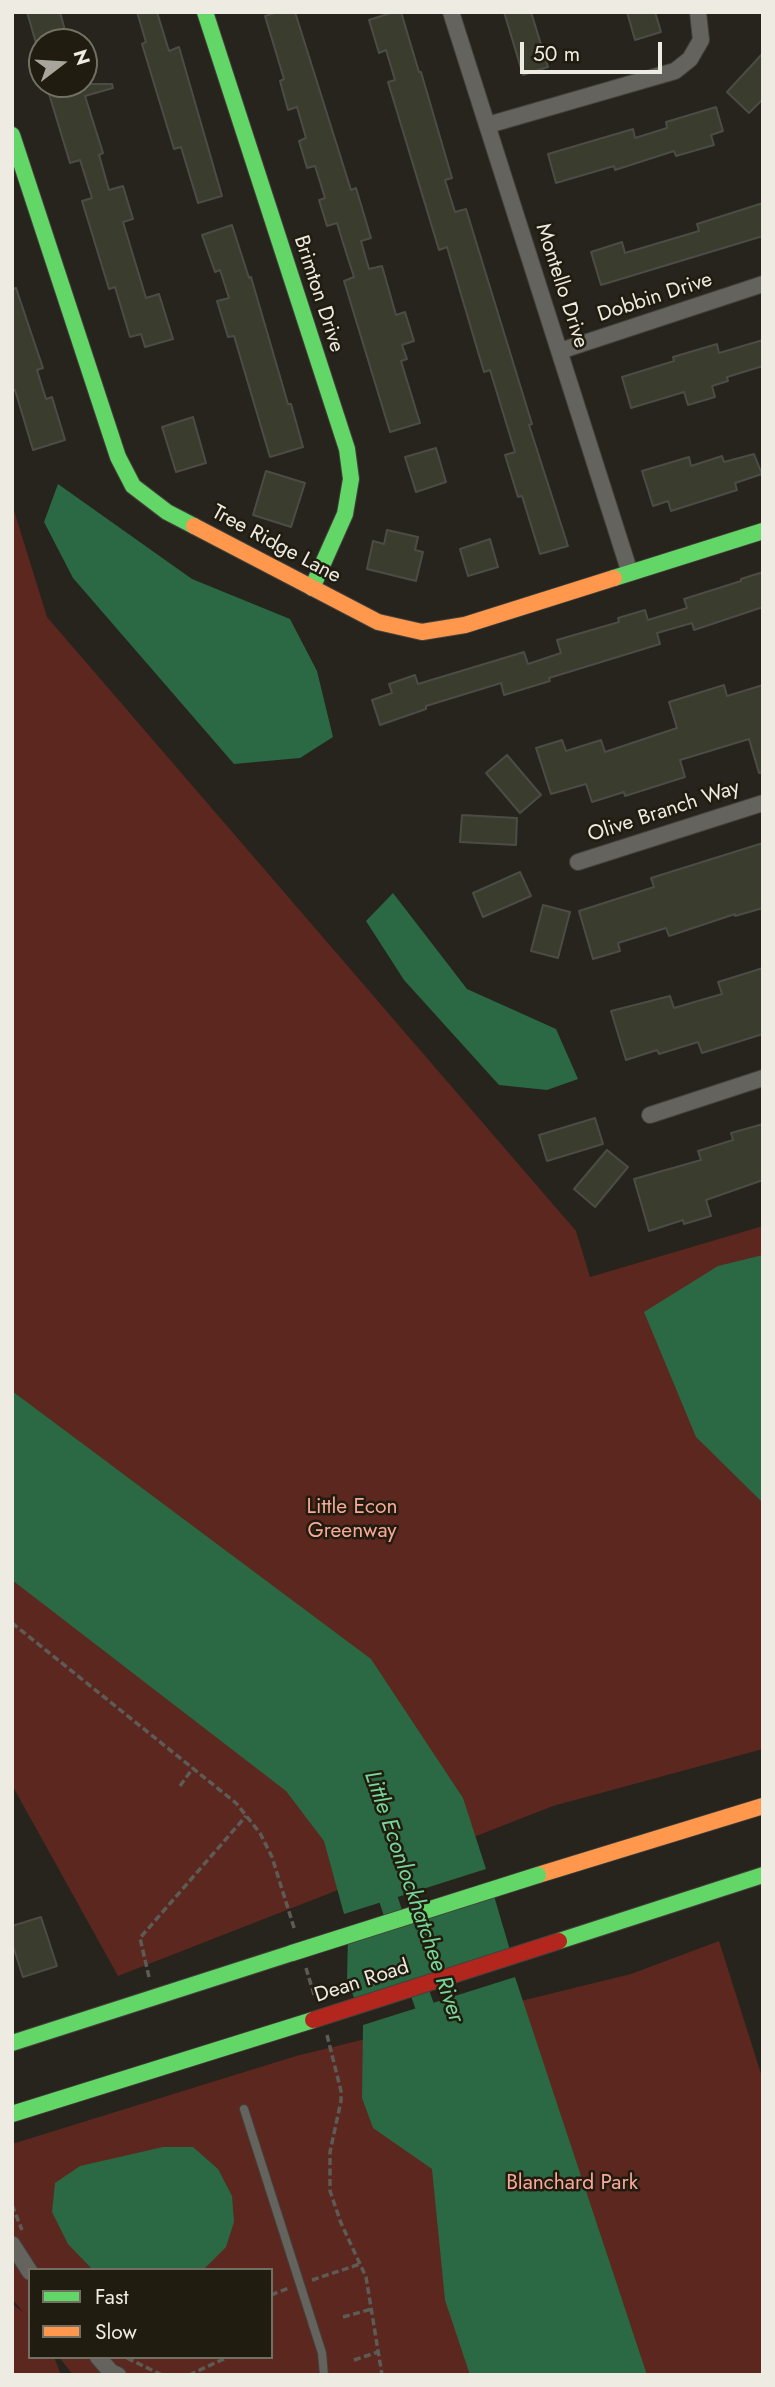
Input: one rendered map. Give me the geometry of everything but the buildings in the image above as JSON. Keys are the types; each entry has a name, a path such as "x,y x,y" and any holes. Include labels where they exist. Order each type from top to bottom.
{"street":[{"name":"Brimton Drive","path":"205,12 346,449 351,478 345,514 312,588"},
{"name":"Montello Drive","path":"452,12 630,573"},
{"path":"488,125 675,71 690,59 701,40 698,12"},
{"name":"Tree Ridge Lane","path":"12,135 118,457 133,486 167,512 378,622 422,632 465,625 763,531"},
{"name":"Dobbin Drive","path":"560,351 763,284"},
{"name":"Olive Branch Way","path":"578,862 763,803"},
{"path":"650,1115 763,1078"},
{"path":"12,2043 763,1806"},
{"name":"Dean Road","path":"12,2114 763,1875"},
{"path":"12,2244 28,2269"},
{"path":"100,2359 111,2372 118,2375"}],"lane":[{"path":"244,2109 322,2353 324,2375"}],"path":[{"path":"180,1786 194,1768"},
{"path":"149,1977 140,1938 246,1816"},
{"path":"273,2294 360,2264"},
{"path":"343,2317 372,2309"},
{"path":"354,2360 379,2352"},
{"path":"129,2359 162,2375"},
{"path":"189,2375 224,2359"}],"green space":[{"name":"Little Econ Greenway","path":"12,504 47,617 576,1231 590,1277 763,1226 763,1749 553,1806 118,1976 12,1785"},
{"name":"Blanchard Park","path":"719,1941 763,2080 763,2375 73,2375 61,2359 273,2359 273,2268 28,2268 28,2359 55,2359 61,2375 12,2375 12,2304 23,2312 12,2299 12,2144 296,2056 631,1974"}],"shaded area":[{"path":"58,484 192,579 290,619 317,671 333,737 300,758 234,764 73,578 44,522"},
{"path":"393,893 467,989 556,1029 578,1079 547,1090 499,1085 404,980 366,921"},
{"path":"763,1255 763,1503 696,1437 644,1312 718,1266"},
{"path":"12,1391 371,1659 463,1798 486,1869 344,1914 324,1841 286,1791 12,1580"},
{"path":"492,1889 512,1957 357,2005 347,1980 348,1935"},
{"path":"515,1977 647,2375 470,2375 445,2300 432,2169 373,2128 362,2098 363,2025"},
{"path":"163,2147 193,2147 218,2169 232,2196 234,2222 226,2247 205,2268 91,2268 68,2244 52,2212 55,2183 80,2166"}],"waterway":[{"name":"Little Econlockhatchee River","path":"381,1877 400,1934"},
{"name":"Little Econlockhatchee River","path":"413,1973 433,2030"}],"traffic: fast":[{"path":"205,12 347,449 351,479 345,514 312,588"},
{"path":"12,135 118,457 133,486 167,512 194,526"},
{"path":"614,578 763,531"},
{"path":"292,1953 538,1875"},
{"path":"559,1941 763,1875"},
{"path":"12,2043 292,1953"},
{"path":"12,2114 313,2020"}],"traffic: slow":[{"path":"194,526 378,622 422,632 465,625 614,578"},
{"path":"538,1875 763,1806"}],"traffic: jam":[{"path":"313,2020 559,1941"}]}
